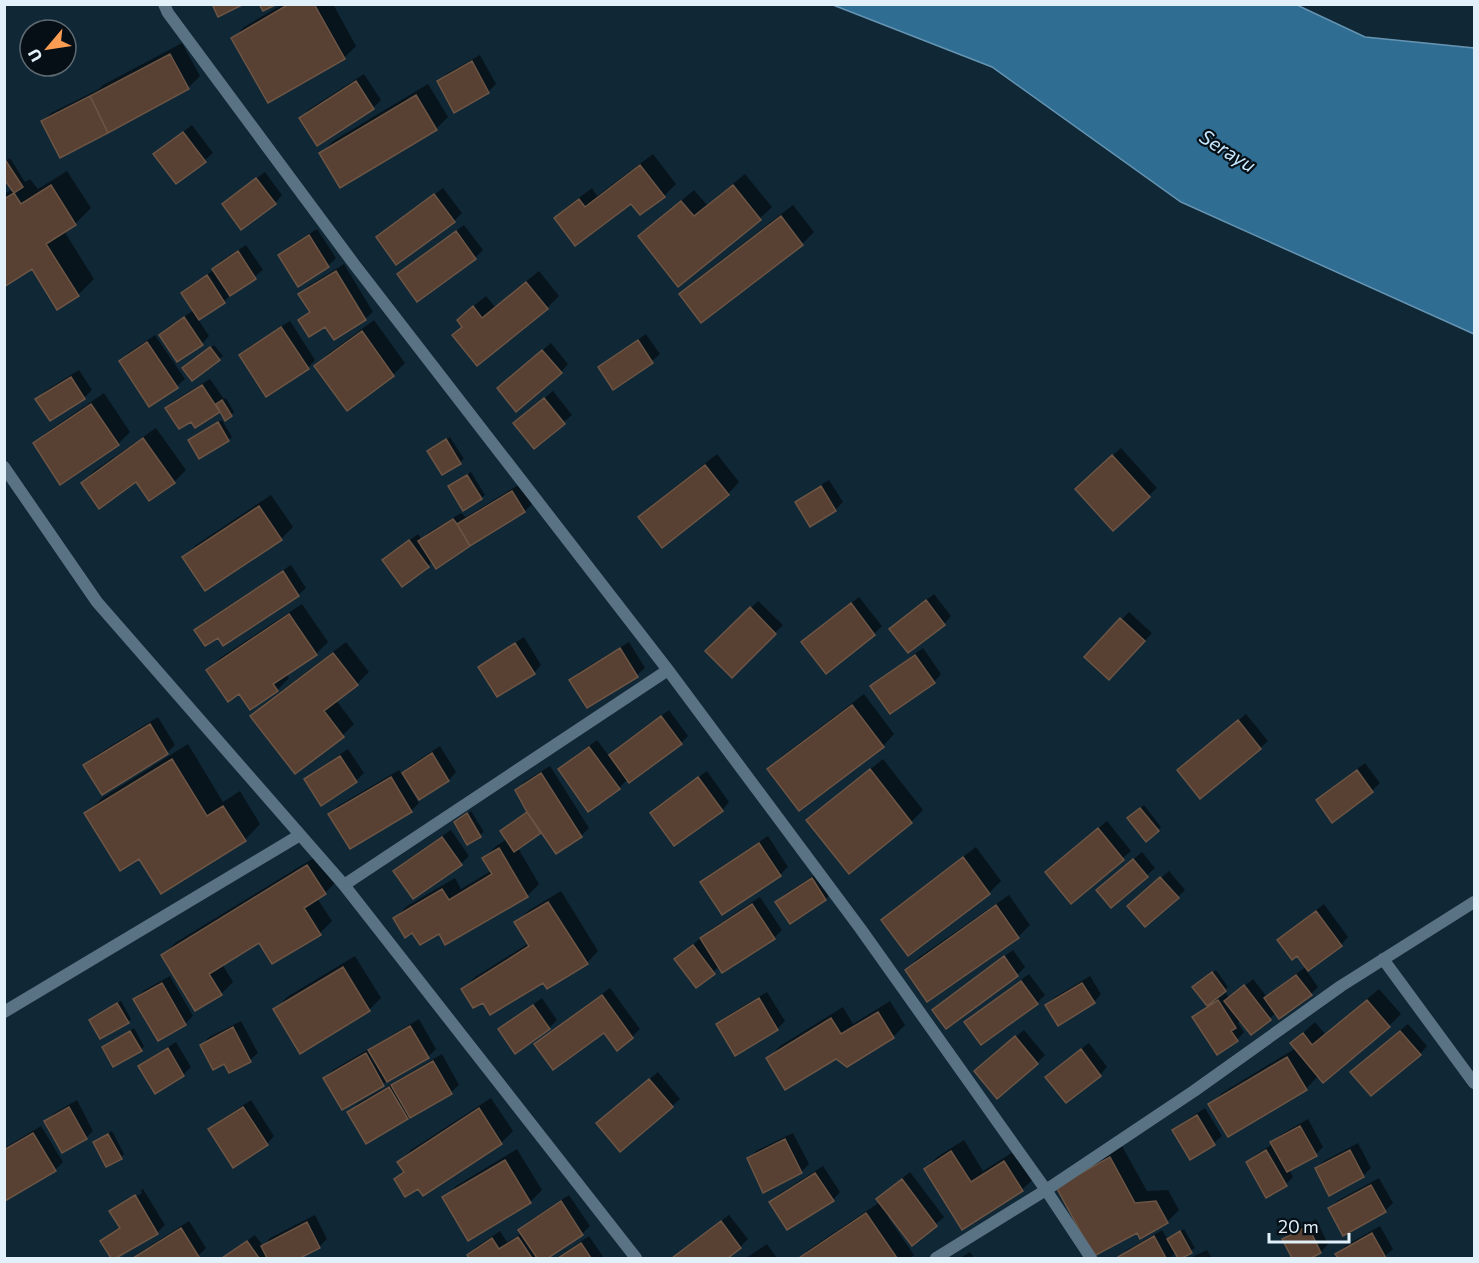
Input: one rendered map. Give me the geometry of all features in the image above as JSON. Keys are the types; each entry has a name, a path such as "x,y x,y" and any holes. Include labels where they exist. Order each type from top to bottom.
{"street":[{"path":"164,4 354,264 668,670 860,928 1046,1190 1091,1258"},
{"path":"4,467 97,602 344,885 636,1258"},
{"path":"344,885 668,670"},
{"path":"4,1012 300,835"},
{"path":"936,1258 1046,1190 1194,1091 1341,986 1474,902"},
{"path":"1383,959 1474,1083"}],"water":[{"name":"Serayu","path":"833,5 1297,5 1365,37 1474,48 1474,334 1181,202 992,67"}],"building":[{"path":"212,4 244,4 218,17"},
{"path":"259,4 277,4 263,11"},
{"path":"289,4 314,4 345,59 268,103 231,38"},
{"path":"170,54 189,89 108,133 90,96"},
{"path":"472,61 489,93 454,113 437,81"},
{"path":"356,81 374,109 317,146 299,118"},
{"path":"416,95 437,130 340,188 319,153"},
{"path":"90,96 108,133 60,158 41,121"},
{"path":"183,132 206,162 176,184 153,154"},
{"path":"6,161 23,187 14,193 4,179 4,162"},
{"path":"640,165 665,197 640,215 631,204 575,246 554,218 579,199 585,207"},
{"path":"256,178 276,204 241,230 222,204"},
{"path":"51,185 76,225 46,244 79,296 57,310 32,269 4,287 4,199 14,193 21,204"},
{"path":"733,185 761,220 678,287 638,236 681,201 694,216"},
{"path":"434,194 455,222 396,265 376,237"},
{"path":"781,216 803,245 701,323 679,294"},
{"path":"456,231 476,259 417,302 397,274"},
{"path":"309,235 329,267 298,287 278,255"},
{"path":"238,251 256,279 230,296 212,269"},
{"path":"336,271 366,320 334,340 325,327 309,337 298,320 310,312 298,294"},
{"path":"207,275 225,303 199,320 181,293"},
{"path":"526,282 548,309 477,366 452,335 462,327 457,320 473,306 482,318"},
{"path":"184,317 203,345 177,362 159,335"},
{"path":"281,327 309,369 266,397 239,355"},
{"path":"362,331 394,376 347,411 314,366"},
{"path":"638,340 653,363 613,390 598,367"},
{"path":"147,342 178,388 149,407 119,361"},
{"path":"210,347 220,360 192,381 182,368"},
{"path":"542,350 562,373 516,412 497,388"},
{"path":"71,377 85,399 50,421 35,399"},
{"path":"202,385 220,412 195,428 191,422 179,429 165,408"},
{"path":"544,398 565,424 534,449 513,423"},
{"path":"222,400 232,416 225,421 216,404"},
{"path":"91,404 119,445 60,485 33,443"},
{"path":"218,422 229,441 199,459 188,440"},
{"path":"143,438 175,483 149,501 136,482 99,509 81,483"},
{"path":"446,439 461,464 442,475 427,451"},
{"path":"1112,455 1150,497 1113,531 1075,489"},
{"path":"705,465 729,495 662,548 638,517"},
{"path":"467,475 482,499 463,511 448,486"},
{"path":"821,486 836,511 810,527 795,502"},
{"path":"512,491 525,512 470,546 457,524"},
{"path":"259,506 282,540 205,591 182,557"},
{"path":"453,519 470,546 436,569 418,541"},
{"path":"409,540 429,567 402,587 382,560"},
{"path":"283,571 299,596 223,646 218,638 205,646 194,630"},
{"path":"926,600 945,625 908,653 889,629"},
{"path":"851,603 875,635 826,674 801,642"},
{"path":"750,607 776,634 732,678 705,651"},
{"path":"289,614 317,655 273,684 278,691 250,710 239,694 228,702 206,670"},
{"path":"1120,618 1145,641 1109,680 1084,657"},
{"path":"515,643 535,674 497,697 478,667"},
{"path":"620,648 638,677 587,708 569,680"},
{"path":"333,653 358,685 324,711 344,737 295,774 250,716"},
{"path":"915,655 935,683 890,714 870,686"},
{"path":"852,705 884,747 799,811 767,769"},
{"path":"661,716 682,744 629,783 609,755"},
{"path":"1238,720 1261,749 1200,799 1177,770"},
{"path":"150,724 168,754 102,795 83,765"},
{"path":"589,747 620,789 588,812 558,769"},
{"path":"432,753 449,781 419,800 402,773"},
{"path":"340,756 357,782 321,806 304,779"},
{"path":"172,759 207,816 223,806 246,841 161,894 139,859 120,871 84,813"},
{"path":"870,769 912,823 849,874 806,820"},
{"path":"1357,770 1373,792 1332,823 1316,800"},
{"path":"541,773 582,837 556,854 515,790"},
{"path":"391,777 412,812 350,849 328,814"},
{"path":"698,777 723,811 674,846 650,813"},
{"path":"1140,808 1159,831 1146,842 1127,818"},
{"path":"527,812 541,833 514,852 500,831"},
{"path":"467,813 481,837 467,845 454,822"},
{"path":"1098,828 1124,860 1071,904 1045,872"},
{"path":"442,837 462,865 413,899 393,871"},
{"path":"759,843 781,876 722,915 700,882"},
{"path":"499,848 528,897 445,945 439,934 420,945 412,933 405,938 393,918 442,889 449,900 492,874 482,858"},
{"path":"963,857 990,894 908,956 881,920"},
{"path":"1133,859 1148,877 1111,908 1096,890"},
{"path":"307,865 326,894 304,908 321,935 272,964 259,943 209,974 222,995 195,1011 161,955"},
{"path":"1160,877 1179,898 1145,927 1127,906"},
{"path":"812,878 826,900 790,924 775,902"},
{"path":"548,902 588,964 547,989 543,983 490,1015 483,1003 473,1008 461,989 529,946 514,922"},
{"path":"752,904 775,939 722,973 700,938"},
{"path":"996,905 1019,938 927,1002 905,970"},
{"path":"1316,911 1342,946 1308,971 1297,956 1292,960 1277,940"},
{"path":"693,945 715,974 696,988 674,959"},
{"path":"1004,956 1018,976 946,1029 932,1010"},
{"path":"343,967 370,1011 300,1054 273,1009"},
{"path":"1212,972 1226,991 1207,1006 1192,987"},
{"path":"1296,975 1312,995 1279,1019 1264,998"},
{"path":"1021,981 1038,1004 981,1045 964,1022"},
{"path":"162,983 186,1025 158,1041 133,999"},
{"path":"1082,983 1095,1003 1058,1026 1045,1005"},
{"path":"1244,985 1271,1020 1251,1035 1224,1001"},
{"path":"602,995 633,1038 617,1051 604,1033 553,1070 534,1044"},
{"path":"759,998 778,1030 735,1056 716,1024"},
{"path":"1218,1000 1236,1028 1231,1031 1238,1041 1217,1055 1192,1017"},
{"path":"1367,1000 1390,1027 1323,1083 1290,1043 1303,1033 1312,1045"},
{"path":"117,1003 129,1023 100,1039 89,1020"},
{"path":"533,1005 550,1029 515,1054 498,1029"},
{"path":"878,1012 894,1038 847,1067 836,1059 785,1090 766,1058 831,1018 841,1034"},
{"path":"410,1026 429,1058 387,1082 368,1050"},
{"path":"233,1027 251,1062 229,1073 224,1064 213,1070 200,1045"},
{"path":"130,1031 142,1051 113,1067 102,1047"},
{"path":"1400,1031 1421,1055 1371,1096 1350,1072"},
{"path":"1015,1036 1038,1064 997,1099 974,1071"},
{"path":"168,1048 184,1076 155,1094 138,1066"},
{"path":"1081,1049 1101,1076 1066,1103 1045,1077"},
{"path":"366,1053 384,1086 342,1110 323,1078"},
{"path":"1287,1057 1307,1090 1228,1137 1208,1104"},
{"path":"433,1061 452,1094 410,1118 391,1085"},
{"path":"649,1079 673,1107 620,1152 596,1123"},
{"path":"389,1087 408,1119 366,1144 347,1112"},
{"path":"69,1107 87,1139 62,1153 44,1121"},
{"path":"243,1107 268,1145 233,1168 208,1129"},
{"path":"479,1108 502,1144 423,1196 418,1189 405,1197 394,1179 404,1172 397,1162"},
{"path":"1197,1115 1215,1145 1190,1160 1172,1130"},
{"path":"1300,1126 1317,1156 1287,1172 1270,1142"},
{"path":"33,1133 56,1171 5,1201 4,1150"},
{"path":"108,1134 122,1159 106,1167 93,1142"},
{"path":"785,1139 802,1173 763,1193 747,1158"},
{"path":"1266,1150 1287,1186 1266,1198 1246,1162"},
{"path":"1350,1150 1364,1177 1329,1196 1315,1168"},
{"path":"951,1151 971,1182 1004,1161 1023,1191 962,1230 924,1169"},
{"path":"1110,1157 1135,1203 1156,1201 1168,1223 1140,1239 1137,1233 1094,1256 1056,1187"},
{"path":"505,1160 531,1203 468,1241 442,1197"},
{"path":"815,1173 834,1201 787,1230 769,1202"},
{"path":"902,1179 937,1226 912,1246 876,1199"},
{"path":"1371,1185 1386,1212 1343,1236 1328,1208"},
{"path":"135,1195 158,1234 116,1258 111,1258 100,1241 120,1228 109,1211"},
{"path":"561,1201 583,1235 548,1258 537,1258 518,1230"},
{"path":"866,1213 897,1258 799,1258"},
{"path":"721,1221 741,1248 728,1258 672,1258"},
{"path":"307,1222 320,1248 300,1258 267,1258 261,1246"},
{"path":"1308,1226 1321,1253 1311,1258 1292,1258 1282,1239"},
{"path":"181,1228 199,1257 133,1258"},
{"path":"1180,1231 1192,1253 1178,1258 1167,1239"},
{"path":"1372,1233 1386,1258 1338,1258 1335,1254"},
{"path":"1154,1236 1166,1258 1118,1258 1118,1257"},
{"path":"518,1237 532,1258 469,1258 467,1255 492,1238 499,1249"},
{"path":"247,1241 259,1258 222,1258"},
{"path":"581,1243 591,1258 558,1258"}]}
